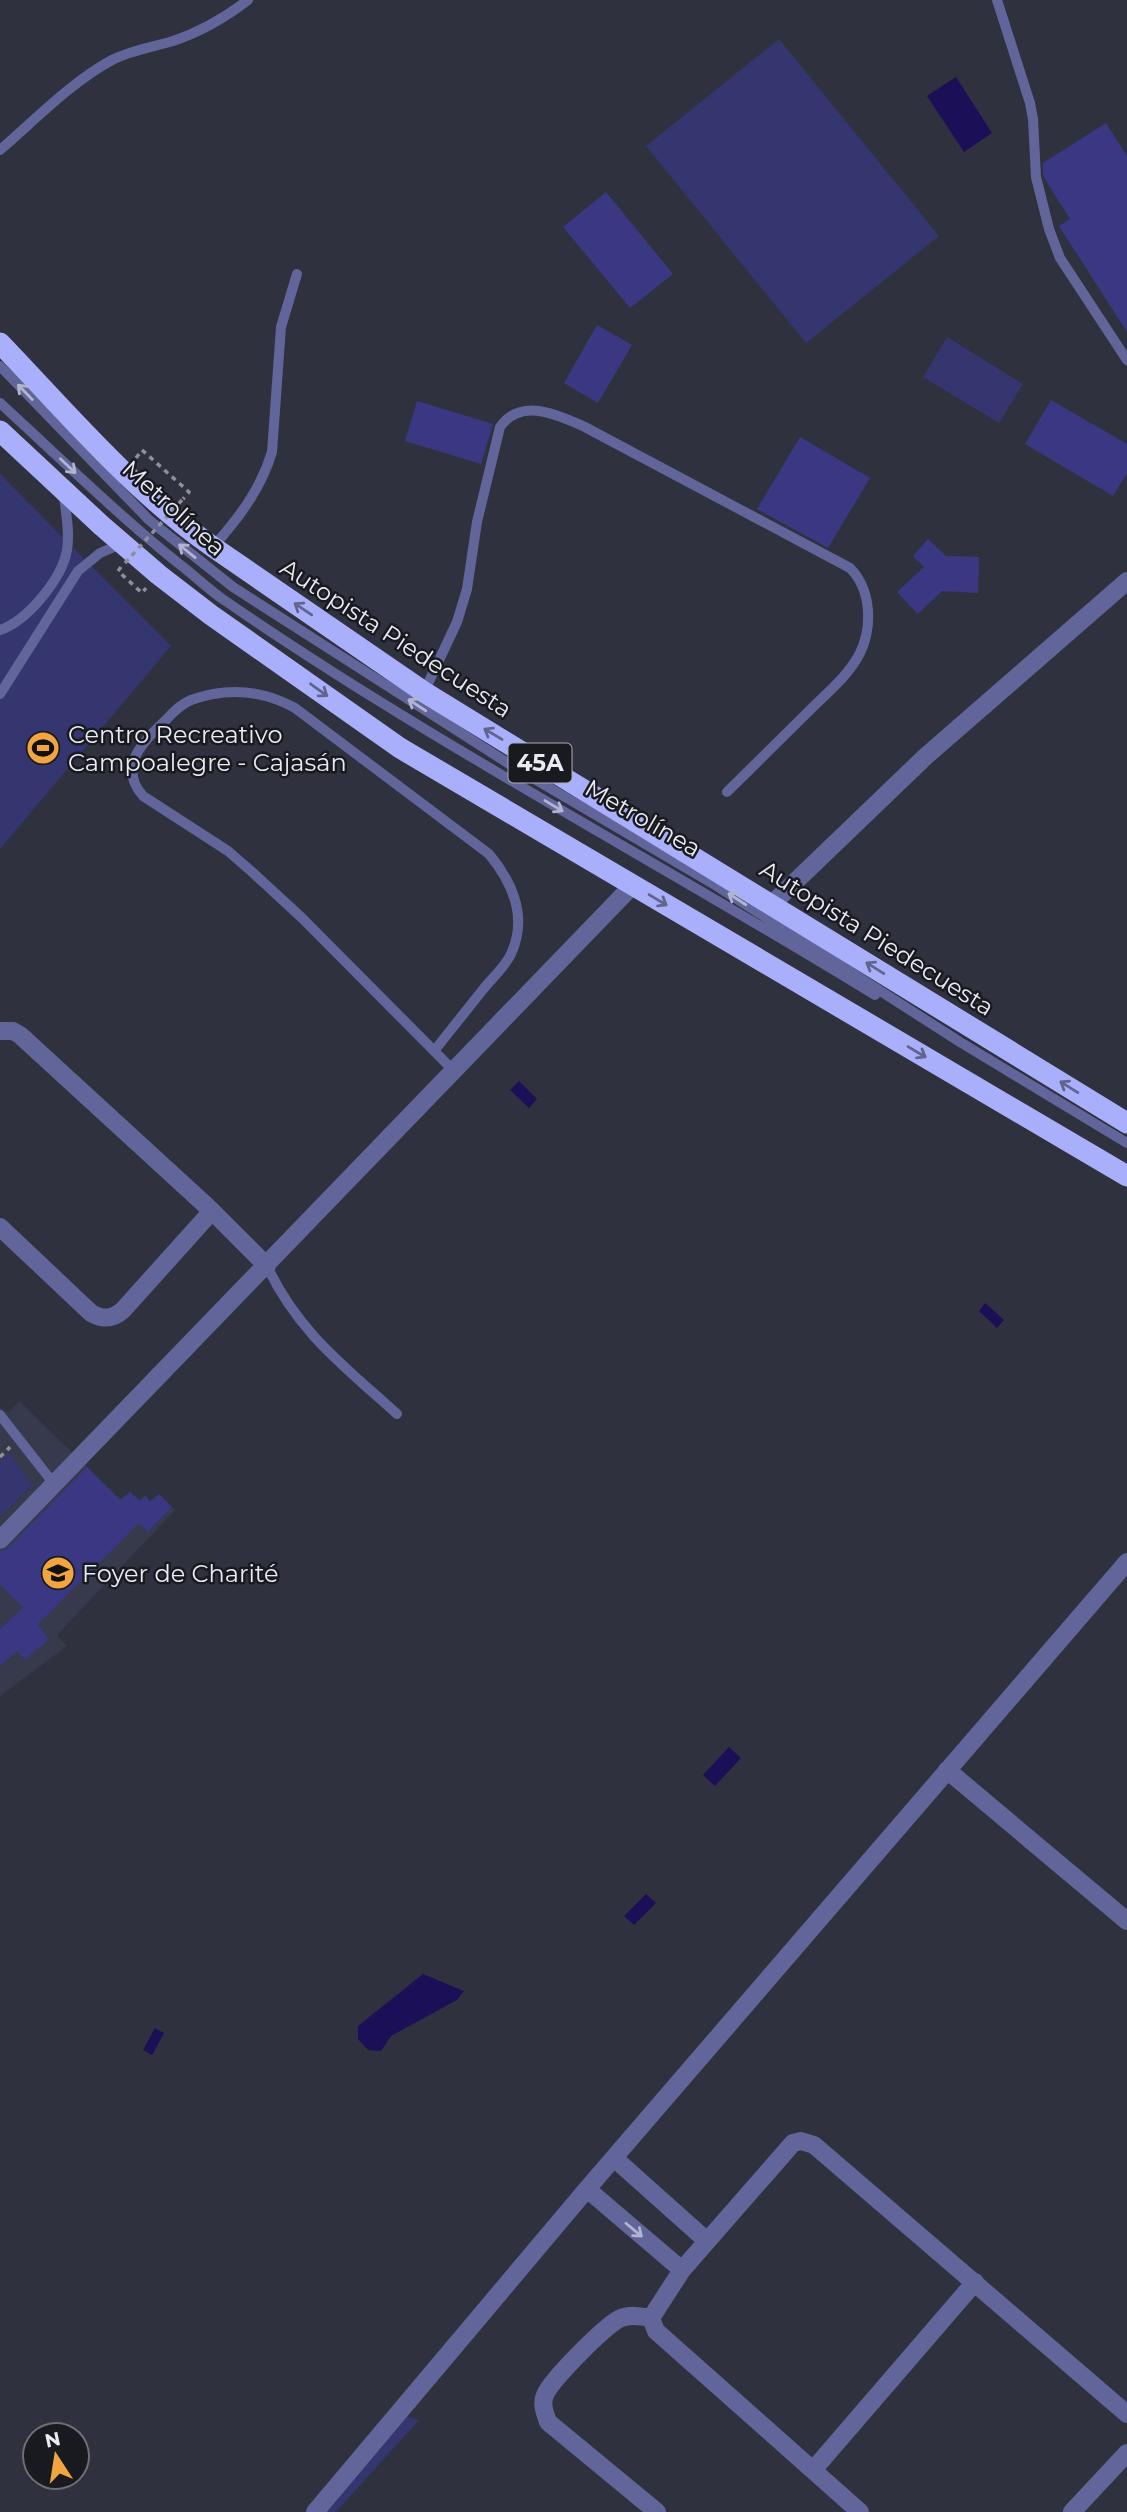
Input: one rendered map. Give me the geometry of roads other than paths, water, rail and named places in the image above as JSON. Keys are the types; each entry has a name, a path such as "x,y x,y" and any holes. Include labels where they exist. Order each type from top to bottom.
{"highway":[{"name":"Autopista Piedecuesta","path":"0,343 122,472 213,548 424,692 1127,1123"},
{"name":"45A","path":"0,431 124,553 400,748 1127,1176"}],"street":[{"path":"772,904 925,757 1127,581"},
{"path":"0,1540 634,885"},
{"path":"0,1031 13,1031 20,1035 212,1211 267,1266"},
{"path":"0,1227 91,1313 104,1318 118,1314 212,1211"},
{"path":"315,2512 587,2189 1127,1562"},
{"path":"947,1770 1127,1921"},
{"path":"651,2318 682,2270 793,2143 807,2141 1127,2414"},
{"path":"614,2158 707,2241"},
{"path":"587,2189 682,2270"},
{"path":"813,2470 975,2282"},
{"path":"651,2318 632,2315 619,2319 580,2353 557,2379 544,2396 543,2409 548,2421 657,2512"},
{"path":"651,2318 656,2332 860,2512"},
{"path":"1072,2512 1127,2453"}],"lane":[{"path":"0,150 82,78 114,59 199,30 231,13 248,0"},
{"path":"997,0 1030,103 1036,177 1049,229 1060,258 1127,360"},
{"path":"213,548 234,523 268,467 272,452 281,327 297,274"},
{"name":"Metrolínea","path":"0,366 149,520 233,587 514,767 715,885 960,1042 1127,1143"},
{"name":"Metrolínea","path":"0,403 144,535 222,598 355,684 551,804 789,942 1127,1151"},
{"path":"424,692 457,622 467,589 477,522 500,427 506,419 517,413 547,411 583,426 850,568 860,577 868,606 866,631 860,653 841,680 727,792"},
{"path":"0,630 27,615 65,559 68,531 64,492"},
{"path":"0,694 78,571 100,553 124,553"},
{"path":"434,1051 511,955 518,928 517,907 505,873 489,854 295,708 276,698 254,692 225,692 182,704 143,741 134,760 132,773 135,787 143,796 228,851 243,864 302,918 454,1072"},
{"path":"267,1266 294,1314 313,1337 397,1414"},
{"path":"0,1415 54,1484"}],"place":[{"name":"Centro Recreativo Campoalegre - Cajasán","path":"43,748"},
{"name":"Foyer de Charité","path":"58,1573"}]}
